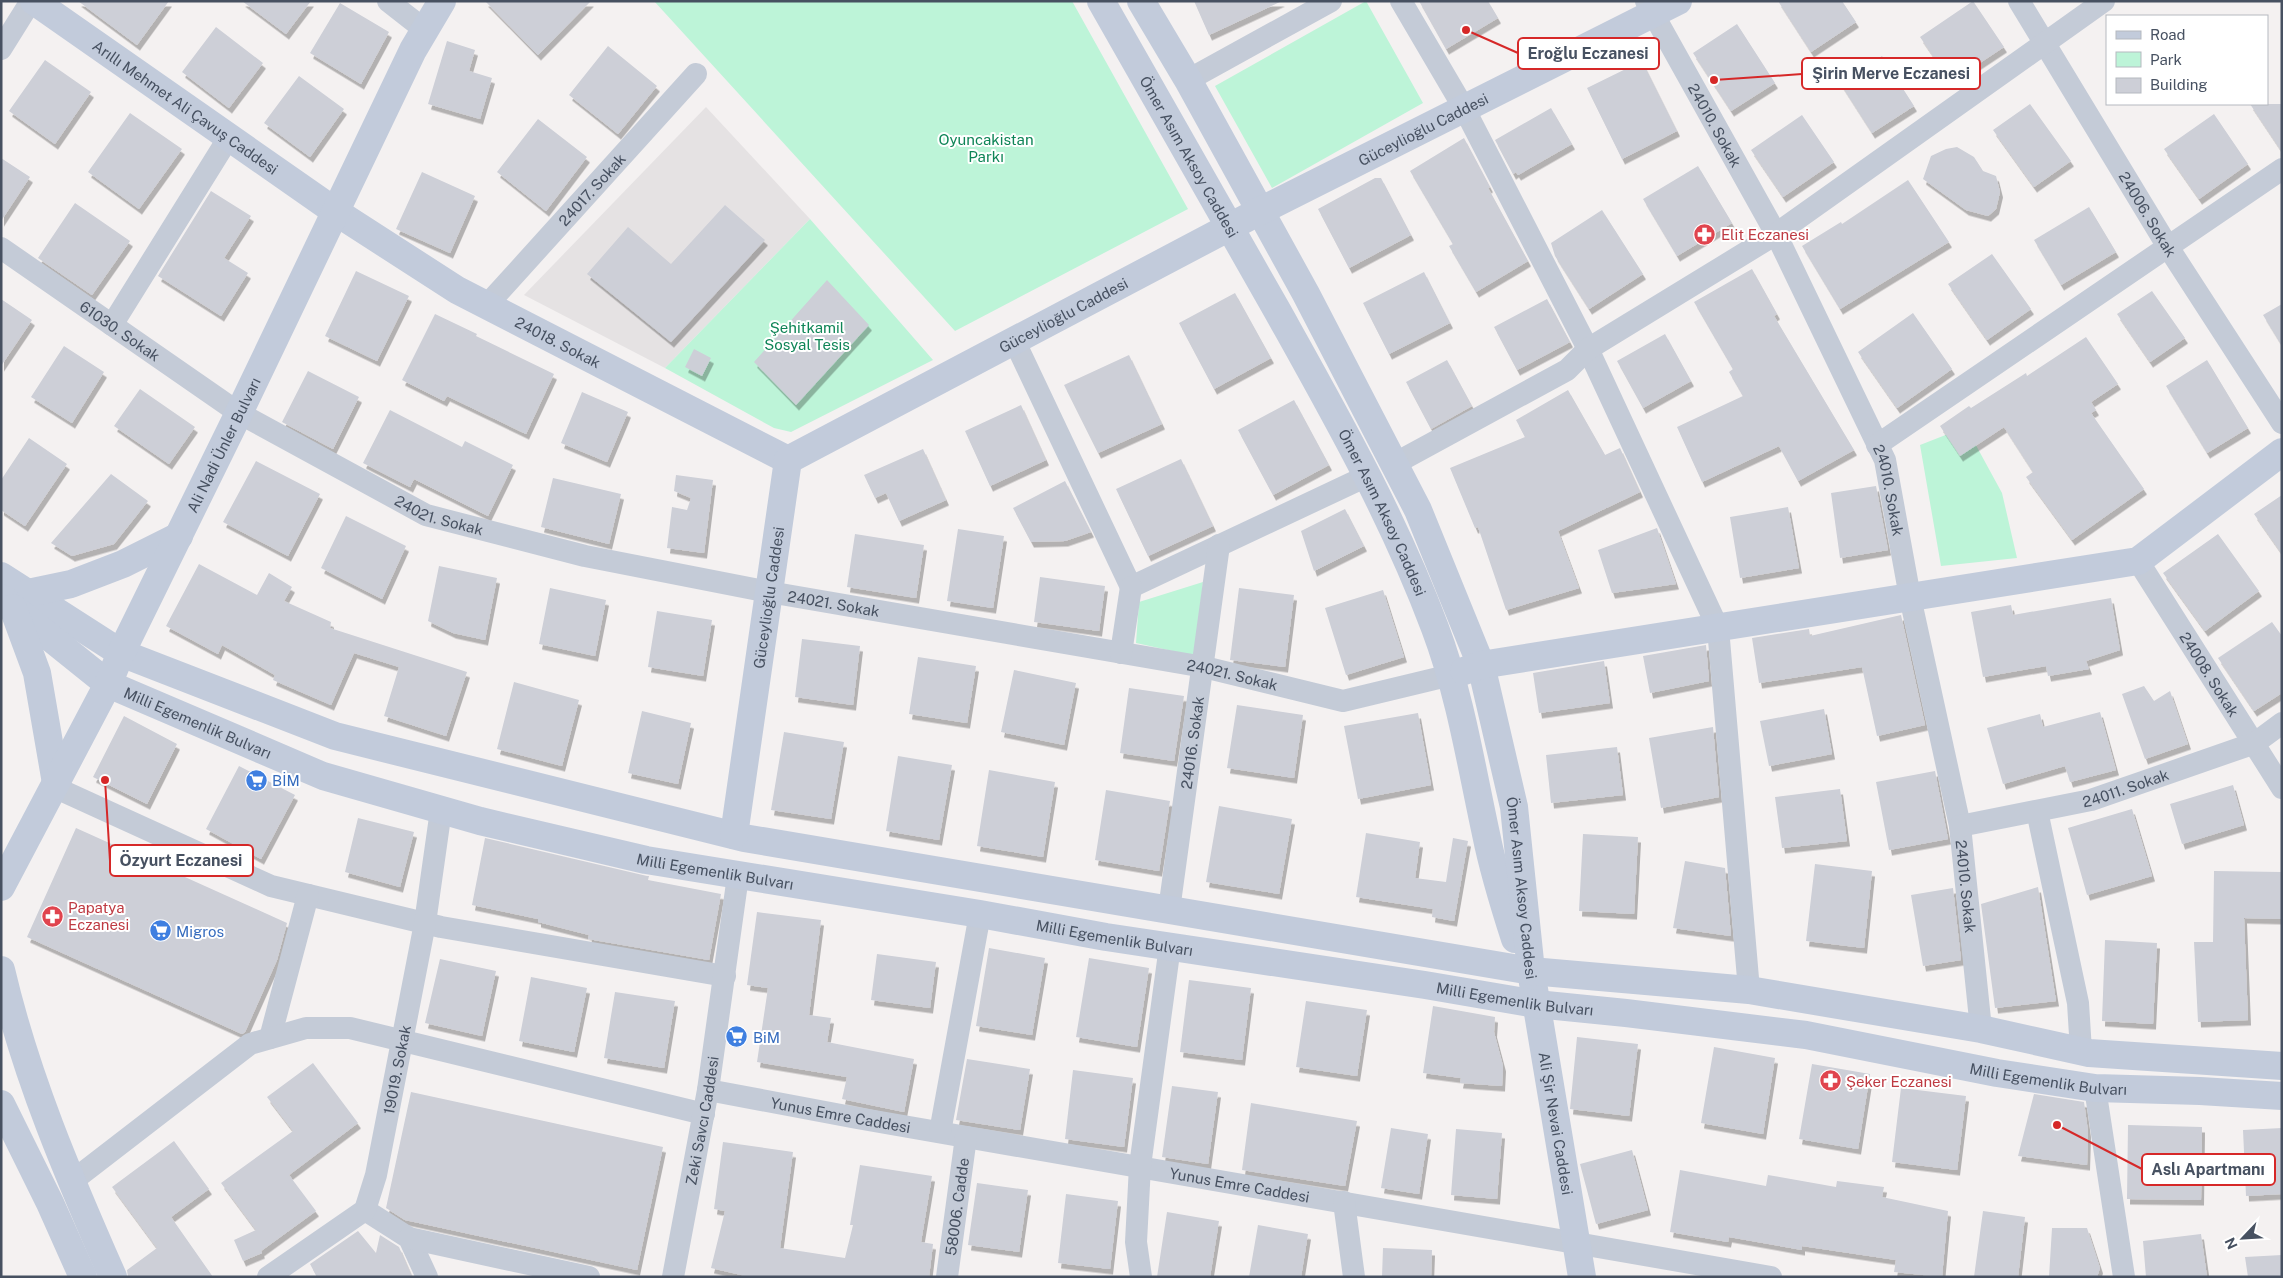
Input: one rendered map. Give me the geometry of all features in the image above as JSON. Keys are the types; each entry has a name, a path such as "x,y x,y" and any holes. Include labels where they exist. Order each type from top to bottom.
{"street":[{"path":"1,48 33,1"},
{"name":"Arıllı Mehmet Ali Çavuş Caddesi","path":"33,1 336,212"},
{"path":"388,1 425,30"},
{"name":"Ali Nadi Ünler Bulvarı","path":"1,887 108,684 121,652 239,413 413,50 442,1"},
{"name":"Ömer Asım Aksoy Caddesi","path":"1101,1 1369,475 1435,627 1451,675 1475,775 1486,836 1515,938 1531,971"},
{"name":"Ömer Asım Aksoy Caddesi","path":"1141,1 1188,80 1306,294 1418,510 1482,665 1514,807 1531,971"},
{"path":"1188,80 1332,1"},
{"path":"1401,1 1465,110 1588,349 1718,628 1749,990"},
{"name":"Güceylioğlu Caddesi","path":"734,835 788,460 1260,211 1465,110 1650,8 1678,1"},
{"name":"24006. Sokak","path":"2019,1 2168,247 2282,423"},
{"path":"1394,464 1567,370 1588,349 1776,234 2104,1"},
{"name":"24010. Sokak","path":"1650,8 1776,234 1885,460 1910,597 1960,826 1981,1029"},
{"name":"24017. Sokak","path":"487,305 696,74"},
{"path":"112,325 229,138"},
{"path":"1877,445 2282,169"},
{"name":"24018. Sokak","path":"336,212 457,290 788,460"},
{"name":"61030. Sokak","path":"1,248 239,413"},
{"path":"1014,340 1131,587 1121,653"},
{"name":"24021. Sokak","path":"239,413 426,515 585,556 769,592 1204,667 1343,701 1451,675"},
{"path":"1451,675 1482,665 2138,561 2282,452"},
{"path":"1131,587 1369,475"},
{"path":"179,536 122,564 71,584 14,600 37,673 55,785 272,886 425,923 725,976"},
{"name":"24016. Sokak","path":"1169,910 1204,667 1219,545"},
{"name":"24008. Sokak","path":"2138,561 2282,788"},
{"name":"Milli Egemenlik Bulvarı","path":"1,576 14,600 108,684 323,776 480,821 646,860 1536,1004 1806,1035 1997,1073 2095,1088 2282,1096"},
{"name":"Milli Egemenlik Bulvarı","path":"14,600 121,652 335,736 734,835 1531,971 1749,990 1981,1029 2081,1051 2282,1066"},
{"name":"24011. Sokak","path":"1960,826 2090,800 2255,743 2282,723"},
{"name":"19019. Sokak","path":"365,1210 376,1175 425,923 441,810"},
{"path":"2037,811 2078,1003 2081,1051"},
{"name":"Zeki Savcı Caddesi","path":"673,1277 708,1090 738,876"},
{"path":"270,1038 308,895"},
{"path":"940,1132 980,914"},
{"path":"1141,1277 1136,1242 1140,1166 1170,946"},
{"path":"1,970 12,1017 41,1106 71,1182 113,1277"},
{"name":"Ali Şir Nevai Caddesi","path":"1531,971 1582,1277"},
{"path":"71,1182 250,1044 306,1028 344,1028 401,1040 704,1114"},
{"path":"2095,1088 2124,1277"},
{"name":"Yunus Emre Caddesi","path":"708,1090 1770,1277"},
{"path":"1,1104 50,1203 83,1277"},
{"name":"58006. Cadde","path":"946,1277 966,1136"},
{"path":"1344,1202 1354,1277"},
{"path":"268,1277 365,1210 409,1238 589,1277"},
{"path":"409,1238 427,1277"}],"shaded area":[{"path":"706,107 810,219 665,368 524,295"}],"green space":[{"name":"Oyuncakistan Parkı","path":"654,1 1072,1 1188,209 955,331"},
{"path":"1366,1 1423,103 1272,188 1215,86"},
{"name":"Şehitkamil Sosyal Tesis","path":"810,219 933,360 791,432 774,428 665,368"},
{"path":"1966,427 2002,493 2017,558 1941,566 1920,445"},
{"path":"1203,582 1195,656 1136,643 1139,602"}],"building":[{"path":"78,1 169,1 137,45"},
{"path":"242,1 311,1 286,34"},
{"path":"485,1 591,1 538,55"},
{"path":"1194,1 1282,1 1209,35"},
{"path":"1419,1 1488,1 1498,18 1446,49"},
{"path":"1778,1 1842,1 1856,22 1811,52"},
{"path":"1973,1 2004,47 1951,82 1920,37"},
{"path":"340,3 389,32 361,84 310,53"},
{"path":"1737,24 1775,83 1731,111 1693,53"},
{"path":"216,27 263,63 229,108 182,72"},
{"path":"447,41 475,50 469,71 492,78 480,119 428,104"},
{"path":"608,46 657,86 618,134 569,95"},
{"path":"1882,56 1914,106 1872,133 1840,83"},
{"path":"45,60 91,92 55,144 9,111"},
{"path":"1642,61 1677,131 1622,159 1587,88"},
{"path":"299,76 344,109 310,157 264,123"},
{"path":"2030,104 2071,161 2034,187 1993,130"},
{"path":"2282,104 2282,152 2251,105"},
{"path":"1551,108 1572,144 1518,175 1516,172 1513,174 1495,140"},
{"path":"130,113 182,149 139,209 88,172"},
{"path":"2214,114 2248,164 2199,199 2164,149"},
{"path":"1802,115 1834,162 1783,197 1751,150"},
{"path":"538,119 587,157 546,211 497,172"},
{"path":"1464,138 1490,187 1488,188 1528,261 1476,292 1449,246 1453,244 1410,171"},
{"path":"1957,147 1974,157 1983,171 1996,176 2000,192 1996,209 1988,216 1966,210 1923,179 1931,156 1946,149"},
{"path":"1,158 30,177 1,221"},
{"path":"1698,166 1732,223 1677,256 1643,199"},
{"path":"422,172 475,196 450,253 396,229"},
{"path":"1375,178 1381,178 1411,235 1349,268 1318,209"},
{"path":"1908,180 1949,242 1840,309 1802,246 1841,222 1842,224"},
{"path":"211,191 251,216 224,258 248,273 221,316 158,276"},
{"path":"75,203 130,241 92,295 38,258"},
{"path":"725,205 765,240 671,342 587,274 628,227 671,264"},
{"path":"2089,207 2116,252 2061,285 2034,240"},
{"path":"1602,210 1643,274 1589,309 1555,256 1551,243"},
{"path":"1992,254 2031,309 1987,340 1948,284"},
{"path":"1752,269 1777,314 1774,316 1854,450 1798,481 1779,446 1702,482 1677,427 1743,396 1729,372 1733,369 1694,302"},
{"path":"356,271 409,296 377,361 325,336"},
{"path":"1424,272 1450,323 1389,354 1363,303"},
{"path":"827,280 869,325 796,405 754,362"},
{"path":"2152,291 2185,338 2150,362 2117,314"},
{"path":"1235,293 1271,358 1214,389 1179,323"},
{"path":"1,299 32,320 1,366"},
{"path":"1547,299 1570,342 1517,370 1494,327"},
{"path":"2282,304 2282,346 2263,315"},
{"path":"1913,313 1952,369 1897,408 1858,352"},
{"path":"435,314 554,374 526,434 447,396 444,401 402,380"},
{"path":"1665,334 1691,381 1643,408 1617,361"},
{"path":"2086,337 2118,384 2091,402 2096,410 2091,413 2144,489 2072,540 2026,477 2033,472 2004,427 1960,456 1940,426 1969,406 1971,408 2026,373 2027,376"},
{"path":"64,346 104,372 72,423 31,397"},
{"path":"694,349 711,358 702,376 685,367"},
{"path":"1129,355 1162,424 1098,453 1064,385"},
{"path":"1447,360 1472,406 1431,429 1406,382"},
{"path":"2207,360 2248,428 2207,453 2166,386"},
{"path":"308,371 359,397 333,449 282,422"},
{"path":"140,389 195,427 169,464 114,426"},
{"path":"1568,390 1605,455 1620,448 1640,492 1558,531 1579,588 1506,610 1478,527 1475,528 1450,468 1525,437 1516,420"},
{"path":"582,392 628,412 607,462 561,443"},
{"path":"1294,400 1329,465 1273,495 1238,430"},
{"path":"1021,405 1046,460 990,486 965,431"},
{"path":"390,410 462,447 465,441 513,465 488,516 414,479 410,487 363,463"},
{"path":"29,438 67,464 25,526 1,510 1,480"},
{"path":"923,449 946,500 899,521 886,493 875,498 864,475"},
{"path":"1181,459 1213,526 1148,556 1116,489"},
{"path":"256,461 320,494 288,556 223,522"},
{"path":"111,474 148,501 114,544 72,556 51,543"},
{"path":"676,475 713,480 704,553 667,548 672,507 687,510 691,498 674,491"},
{"path":"553,478 621,494 609,544 541,527"},
{"path":"1065,481 1091,532 1065,541 1031,542 1013,508"},
{"path":"1876,486 1888,550 1840,558 1831,493"},
{"path":"2282,495 2282,554 2254,514"},
{"path":"1788,507 1799,568 1740,578 1730,517"},
{"path":"1345,509 1364,546 1314,571 1301,531"},
{"path":"346,516 406,546 382,599 321,568"},
{"path":"1657,528 1676,584 1612,593 1598,550"},
{"path":"958,529 1004,536 993,608 947,601"},
{"path":"855,534 924,545 916,598 847,587"},
{"path":"2218,534 2259,591 2205,631 2163,573"},
{"path":"199,564 257,595 269,573 292,587 284,601 331,622 330,628 467,672 446,736 384,716 399,667 354,653 331,705 273,680 275,675 222,645 218,654 166,626"},
{"path":"439,566 497,578 485,640 453,633 428,621"},
{"path":"1040,577 1105,586 1099,631 1034,622"},
{"path":"550,588 606,600 595,656 539,644"},
{"path":"1239,588 1294,595 1285,667 1230,660"},
{"path":"1383,590 1404,657 1346,675 1325,608"},
{"path":"2111,598 2120,650 2086,661 2089,669 2048,676 2046,666 1983,677 1971,612 2011,605 2013,615"},
{"path":"657,611 712,620 703,676 648,667"},
{"path":"1901,615 1925,725 1877,736 1862,667 1759,683 1752,638 1809,629 1810,636"},
{"path":"2272,622 2282,636 2282,693 2254,711 2218,658"},
{"path":"802,639 860,646 853,705 795,697"},
{"path":"1706,645 1709,681 1650,693 1643,656"},
{"path":"918,657 976,666 967,723 909,714"},
{"path":"1604,661 1610,703 1539,713 1533,673"},
{"path":"1014,670 1076,683 1064,745 1001,732"},
{"path":"514,682 579,700 562,766 497,749"},
{"path":"2144,686 2154,701 2170,691 2188,744 2145,759 2122,694"},
{"path":"1129,688 1184,696 1174,761 1120,753"},
{"path":"1237,705 1303,715 1294,778 1227,768"},
{"path":"1824,709 1832,754 1769,766 1760,721"},
{"path":"642,711 691,723 678,784 628,773"},
{"path":"2100,712 2116,770 2070,782 2065,766 2003,784 1987,728 2040,714 2043,727"},
{"path":"1418,713 1431,785 1358,799 1344,726"},
{"path":"124,716 177,744 147,804 93,777"},
{"path":"1713,727 1719,797 1661,808 1649,738"},
{"path":"784,732 844,742 831,819 771,810"},
{"path":"1617,747 1623,795 1551,803 1546,755"},
{"path":"898,756 952,765 939,840 886,831"},
{"path":"239,766 295,795 261,859 206,829"},
{"path":"989,770 1055,782 1043,857 977,846"},
{"path":"1935,771 1948,839 1889,850 1876,782"},
{"path":"2233,785 2244,825 2182,844 2170,804"},
{"path":"1840,789 1847,841 1782,848 1775,797"},
{"path":"1106,790 1170,801 1159,871 1095,860"},
{"path":"1219,806 1292,819 1279,894 1206,882"},
{"path":"2132,809 2152,876 2087,895 2068,828"},
{"path":"358,818 414,832 400,887 345,872"},
{"name":"Migros","path":"76,828 287,923 277,960 245,1032 242,1034 27,937"},
{"path":"1366,833 1420,842 1415,878 1446,882 1453,838 1468,841 1454,921 1432,917 1433,909 1356,897"},
{"path":"1583,834 1638,837 1634,914 1579,911"},
{"path":"485,838 649,876 648,880 721,894 709,960 588,939 589,935 538,922 538,919 472,905"},
{"path":"1685,861 1725,868 1731,936 1673,928"},
{"path":"1815,864 1872,871 1864,948 1806,941"},
{"path":"2214,871 2282,872 2282,919 2244,918 2248,1020 2198,1022 2194,942 2213,942"},
{"path":"2038,887 2056,1001 1995,1008 1981,904"},
{"path":"1953,888 1961,960 1923,966 1911,895"},
{"path":"757,912 821,920 809,1015 831,1018 827,1042 914,1059 904,1112 842,1099 847,1077 757,1062 768,988 747,985"},
{"path":"2105,940 2157,943 2153,1024 2102,1021"},
{"path":"989,948 1045,958 1032,1035 976,1026"},
{"path":"877,954 936,962 930,1008 871,1000"},
{"path":"1089,958 1149,968 1137,1047 1076,1037"},
{"path":"440,959 496,971 482,1036 425,1023"},
{"path":"531,977 587,988 574,1052 519,1041"},
{"path":"1189,980 1251,988 1242,1060 1180,1052"},
{"path":"615,992 675,1001 664,1068 604,1058"},
{"path":"1306,1001 1367,1010 1357,1076 1296,1067"},
{"path":"1433,1006 1495,1017 1494,1032 1503,1066 1502,1086 1460,1083 1461,1078 1423,1073"},
{"path":"1577,1037 1638,1044 1629,1116 1570,1109"},
{"path":"1714,1047 1775,1058 1763,1134 1701,1123"},
{"path":"967,1059 1030,1069 1020,1130 956,1120"},
{"path":"313,1063 358,1123 289,1175 316,1211 261,1251 262,1253 243,1261 234,1240 256,1230 221,1183 293,1131 267,1097"},
{"path":"1812,1064 1870,1074 1858,1149 1799,1139"},
{"path":"1073,1070 1133,1078 1124,1147 1065,1139"},
{"path":"1172,1086 1218,1092 1208,1164 1162,1157"},
{"path":"1901,1088 1966,1096 1957,1170 1892,1162"},
{"path":"411,1092 663,1147 637,1270 405,1220 386,1208"},
{"path":"2034,1094 2084,1102 2088,1132 2087,1165 2018,1156"},
{"path":"1251,1103 1357,1121 1345,1186 1242,1170"},
{"path":"2128,1125 2202,1127 2201,1200 2127,1199"},
{"path":"1391,1128 1428,1134 1419,1194 1381,1188"},
{"path":"2282,1128 2282,1194 2246,1196 2243,1130"},
{"path":"1456,1129 1502,1133 1497,1199 1451,1195"},
{"path":"174,1141 209,1189 171,1217 213,1277 128,1277 127,1270 157,1248 112,1187"},
{"path":"723,1142 793,1152 780,1248 845,1258 853,1225 850,1225 860,1165 932,1176 921,1242 933,1244 929,1277 750,1277 711,1268 725,1211 714,1209"},
{"path":"1632,1150 1648,1210 1596,1224 1580,1164"},
{"path":"1680,1170 1766,1186 1768,1175 1836,1187 1837,1181 1884,1187 1882,1197 1948,1211 1942,1277 1894,1272 1896,1260 1802,1246 1802,1250 1729,1237 1728,1242 1670,1232"},
{"path":"977,1183 1028,1190 1019,1252 968,1245"},
{"path":"1066,1194 1118,1201 1110,1269 1058,1263"},
{"path":"1983,1211 2025,1217 2018,1277 1974,1277"},
{"path":"1167,1212 1219,1221 1210,1277 1157,1277"},
{"path":"1258,1225 1308,1234 1301,1277 1249,1277"},
{"path":"2052,1228 2087,1228 2100,1268 2097,1277 2049,1277"},
{"path":"358,1231 376,1253 380,1235 399,1247 412,1277 317,1277 310,1264"},
{"path":"2201,1234 2207,1277 2146,1277 2143,1241"},
{"path":"1383,1248 1432,1250 1431,1277 1382,1277"},
{"path":"2282,1255 2282,1277 2248,1277 2245,1257"}],"place":[{"name":"Eroğlu Eczanesi","path":"1466,30"},
{"name":"Şirin Merve Eczanesi","path":"1714,80"},
{"name":"Elit Eczanesi","path":"1705,234"},
{"name":"Özyurt Eczanesi","path":"105,780"},
{"name":"BİM","path":"256,780"},
{"name":"Papatya Eczanesi","path":"52,916"},
{"name":"Migros","path":"160,931"},
{"name":"BiM","path":"737,1037"},
{"name":"Şeker Eczanesi","path":"1830,1081"},
{"name":"Aslı Apartmanı","path":"2057,1125"}]}
